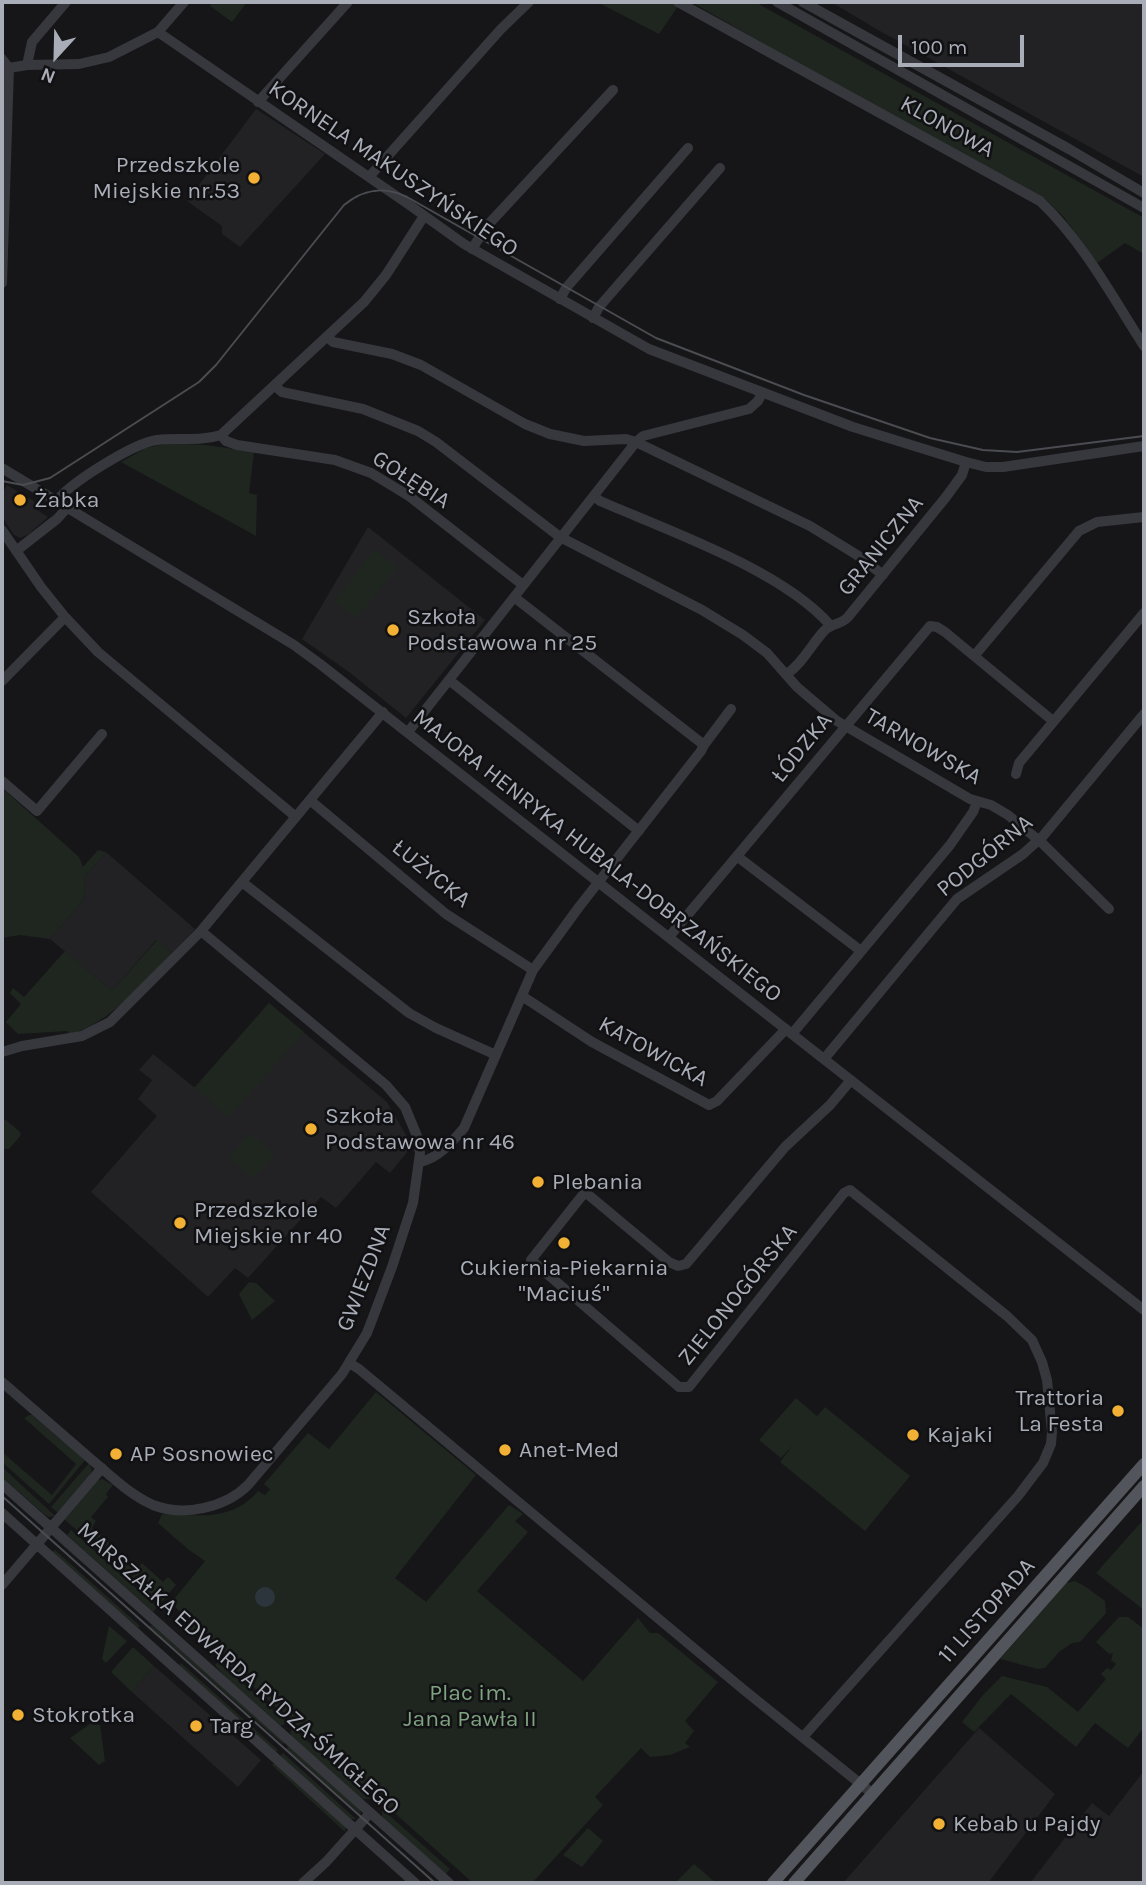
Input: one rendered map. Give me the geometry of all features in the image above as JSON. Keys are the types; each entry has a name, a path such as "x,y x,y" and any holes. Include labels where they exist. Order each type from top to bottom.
{"main road":[{"name":"11 LISTOPADA","path":"794,1883 873,1794 1060,1560 1144,1464"},
{"name":"11 LISTOPADA","path":"773,1883 860,1784 1072,1569 1144,1486"},
{"path":"1110,1503 1121,1513"},
{"path":"1060,1560 1072,1569"}],"street":[{"path":"27,65 32,42 66,2"},
{"path":"9,68 94,61 109,57 158,32 184,2"},
{"path":"258,102 348,2"},
{"path":"369,177 492,39 529,2"},
{"name":"KLONOWA","path":"678,2 1040,201 1075,239 1144,346"},
{"path":"777,2 1144,208"},
{"path":"803,2 1144,193"},
{"name":"KORNELA MAKUSZYŃSKIEGO","path":"158,32 472,249 649,348 853,427 986,467 1003,467 1144,446"},
{"path":"2,59 9,68 2,283"},
{"path":"472,249 486,228 613,90"},
{"path":"560,299 566,288 688,148"},
{"path":"593,318 599,307 720,168"},
{"path":"56,502 66,491 136,447 159,440 205,440 221,435 328,338 380,283 424,216"},
{"path":"328,338 333,342 392,354 421,365 538,430 584,441 626,439 636,442 810,526 857,555 883,575"},
{"name":"TARNOWSKA","path":"275,386 282,392 363,409 418,431 436,442 560,537 702,610 755,643 811,699 845,725 977,802 1008,814 1039,840 1110,909"},
{"path":"408,732 636,442 643,436 749,409 762,393"},
{"name":"GOŁĘBIA","path":"221,435 226,441 237,445 335,460 371,473 409,495 523,585"},
{"name":"GRANICZNA","path":"787,674 799,665 830,625 843,622 883,575 962,475 966,462"},
{"name":"MAJORA HENRYKA HUBALA-DOBRZAŃSKIEGO","path":"3,473 67,508 294,645 1144,1310"},
{"path":"594,496 747,566 790,592 830,625"},
{"path":"16,551 60,517 67,508"},
{"path":"975,656 1079,531 1097,522 1144,517"},
{"path":"2,530 65,617 98,652 296,817"},
{"path":"514,597 704,745"},
{"path":"1016,774 1019,763 1144,613"},
{"path":"2,681 65,617"},
{"name":"ŁÓDZKA","path":"669,937 930,626 945,632 1053,721"},
{"path":"449,680 639,831"},
{"path":"420,1162 444,1149 464,1128 533,970 732,709"},
{"path":"2,1052 82,1036 104,1026 201,931 383,712"},
{"name":"PODGÓRNA","path":"824,1059 957,899 1039,840 1144,714"},
{"path":"2,781 37,811 102,734"},
{"name":"ŁUŻYCKA","path":"311,801 446,914 533,970"},
{"path":"789,1031 862,951 950,845 977,802"},
{"path":"738,857 862,951"},
{"path":"243,882 408,1013 496,1055"},
{"name":"GWIEZDNA","path":"2,1382 132,1493 152,1504 172,1510 190,1510 213,1505 237,1495 248,1485 317,1406 349,1363 367,1333 413,1203 420,1162 417,1136 405,1107 396,1095 201,931"},
{"name":"KATOWICKA","path":"522,996 592,1042 709,1105 717,1101 789,1031"},
{"name":"ZIELONOGÓRSKA","path":"803,1737 1031,1480 1043,1463 1051,1444 1049,1396 1042,1362 1032,1340 1007,1316 849,1190 690,1387 679,1387 531,1260 585,1192 670,1262 678,1266 686,1264 785,1147 830,1105 850,1080"},
{"path":"349,1363 873,1794"},
{"path":"2,1585 102,1468"},
{"name":"MARSZAŁKA EDWARDA RYDZA-ŚMIGŁEGO","path":"2,1483 449,1883"},
{"name":"MARSZAŁKA EDWARDA RYDZA-ŚMIGŁEGO","path":"2,1513 415,1883"},
{"path":"303,1883 370,1813"}],"shaded area":[{"path":"831,2 1144,2 1144,177 878,30"},
{"name":"Przedszkole Miejskie nr.53","path":"256,109 325,154 240,247 222,234 222,226 187,201"},
{"path":"7,485 35,502 33,507 48,517 29,534 20,538 14,535 2,517 2,493"},
{"name":"Szkoła Podstawowa nr 25","path":"368,527 485,620 406,718 349,672 302,639"},
{"path":"106,852 195,929 172,953 156,940 112,991 50,939 82,902 85,893 84,878"},
{"name":"Szkoła Podstawowa nr 46","path":"269,1003 387,1102 406,1135 408,1151 390,1173 376,1162 336,1208 321,1197 248,1278 235,1268 208,1297 91,1192 157,1116 138,1099 152,1080 139,1070 153,1054 195,1088"},
{"path":"265,1587 272,1590 275,1597 272,1604 265,1607 258,1604 255,1597 258,1590"},
{"name":"Targ","path":"154,1666 261,1760 238,1787 132,1692"},
{"path":"979,1728 1055,1794 988,1883 843,1883"},
{"path":"1144,1771 1144,1883 1030,1883 1092,1803 1109,1816"}],"green space":[{"path":"213,2 247,2 232,22 210,6"},
{"path":"597,2 681,2 659,34"},
{"path":"691,2 755,2 1144,218 1144,254 1125,243 1097,263 1063,216 1043,197"},
{"path":"170,443 254,452 249,493 257,495 256,536 121,462 146,448"},
{"path":"375,549 398,567 356,619 334,601"},
{"path":"2,788 79,857 83,867 98,850 106,852 84,878 85,893 82,902 50,939 20,935 2,938"},
{"path":"157,940 172,953 125,1001 85,1029 69,1035 68,1031 18,1034 6,1022 21,1004 10,993 13,988 24,997 65,951 112,991"},
{"path":"269,1003 304,1032 229,1117 194,1088"},
{"path":"2,1120 6,1120 21,1135 9,1149 2,1149"},
{"path":"250,1133 275,1155 253,1179 228,1157"},
{"path":"249,1282 256,1283 275,1301 252,1320 239,1294"},
{"name":"Plac im. Jana Pawła II","path":"376,1392 476,1475 395,1578 426,1602 509,1505 523,1514 515,1521 528,1532 477,1591 583,1681 638,1618 650,1633 658,1633 718,1682 685,1721 694,1731 685,1743 690,1747 670,1755 650,1757 641,1748 595,1797 603,1805 532,1883 473,1883 185,1626 189,1620 171,1603 205,1561 158,1523 162,1514 202,1515 226,1512 248,1501 258,1491 265,1495 270,1489 264,1484 308,1433 329,1449"},
{"path":"796,1398 817,1416 825,1407 910,1476 865,1531 780,1462 793,1445 781,1458 759,1440"},
{"path":"29,1415 85,1460 49,1504 2,1462 2,1452 52,1495 76,1464 24,1418"},
{"path":"89,1463 92,1470 90,1476 58,1513 51,1507"},
{"path":"2,1467 55,1516 44,1514 2,1477"},
{"path":"102,1479 113,1485 106,1494 108,1497 91,1517 96,1521 92,1528 136,1566 128,1575 64,1519 96,1481"},
{"path":"1144,1519 1144,1610 1096,1573"},
{"path":"71,1530 157,1607 153,1612 67,1535"},
{"path":"55,1550 140,1626 138,1628 52,1552"},
{"path":"142,1563 163,1582 168,1577 176,1585 160,1604 131,1578"},
{"path":"1075,1581 1105,1601 1106,1613 1080,1642 1072,1643 1059,1652 1045,1668 1038,1669 1000,1659 1066,1583"},
{"path":"1119,1617 1128,1617 1144,1629 1144,1727 1128,1748 1095,1723 1076,1747 1011,1694 974,1732 962,1722 1002,1676 1047,1687 1078,1712 1106,1679 1101,1674 1107,1668 1111,1670 1116,1664 1111,1660 1113,1653 1109,1654 1096,1642"},
{"path":"152,1625 285,1742 283,1744 150,1627"},
{"path":"109,1626 127,1641 106,1663 102,1659"},
{"path":"133,1647 154,1666 132,1692 111,1672"},
{"path":"218,1662 288,1723 280,1726 227,1679 215,1665"},
{"path":"181,1663 278,1750 276,1752 179,1665"},
{"path":"90,1724 100,1725 105,1761 99,1765 70,1738"},
{"path":"293,1729 372,1799 362,1799 291,1736"},
{"path":"289,1746 360,1809 361,1815 286,1749"},
{"path":"283,1753 356,1819 351,1819 280,1756"},
{"path":"274,1763 346,1826 345,1832 272,1765"},
{"path":"382,1809 450,1869 446,1874 382,1817"},
{"path":"588,1828 603,1841 582,1867 563,1855"},
{"path":"694,1864 716,1883 675,1883"}],"tram line":[{"path":"2,481 23,485 50,478 199,382 216,365 344,205 359,195 382,190 407,197 656,338 804,395 930,438 983,450 1017,452 1144,436"},
{"path":"2,1496 435,1883"}],"place":[{"name":"Przedszkole Miejskie nr.53","path":"254,178"},
{"name":"Żabka","path":"20,500"},
{"name":"Szkoła Podstawowa nr 25","path":"393,630"},
{"name":"Szkoła Podstawowa nr 46","path":"311,1129"},
{"name":"Plebania","path":"538,1182"},
{"name":"Przedszkole Miejskie nr 40","path":"180,1223"},
{"name":"Cukiernia-Piekarnia \"Maciuś\"","path":"564,1243"},
{"name":"Trattoria La Festa","path":"1118,1411"},
{"name":"Kajaki","path":"913,1435"},
{"name":"Anet-Med","path":"505,1450"},
{"name":"AP Sosnowiec","path":"116,1454"},
{"name":"Stokrotka","path":"18,1715"},
{"name":"Targ","path":"196,1726"},
{"name":"Kebab u Pajdy","path":"939,1824"}]}
